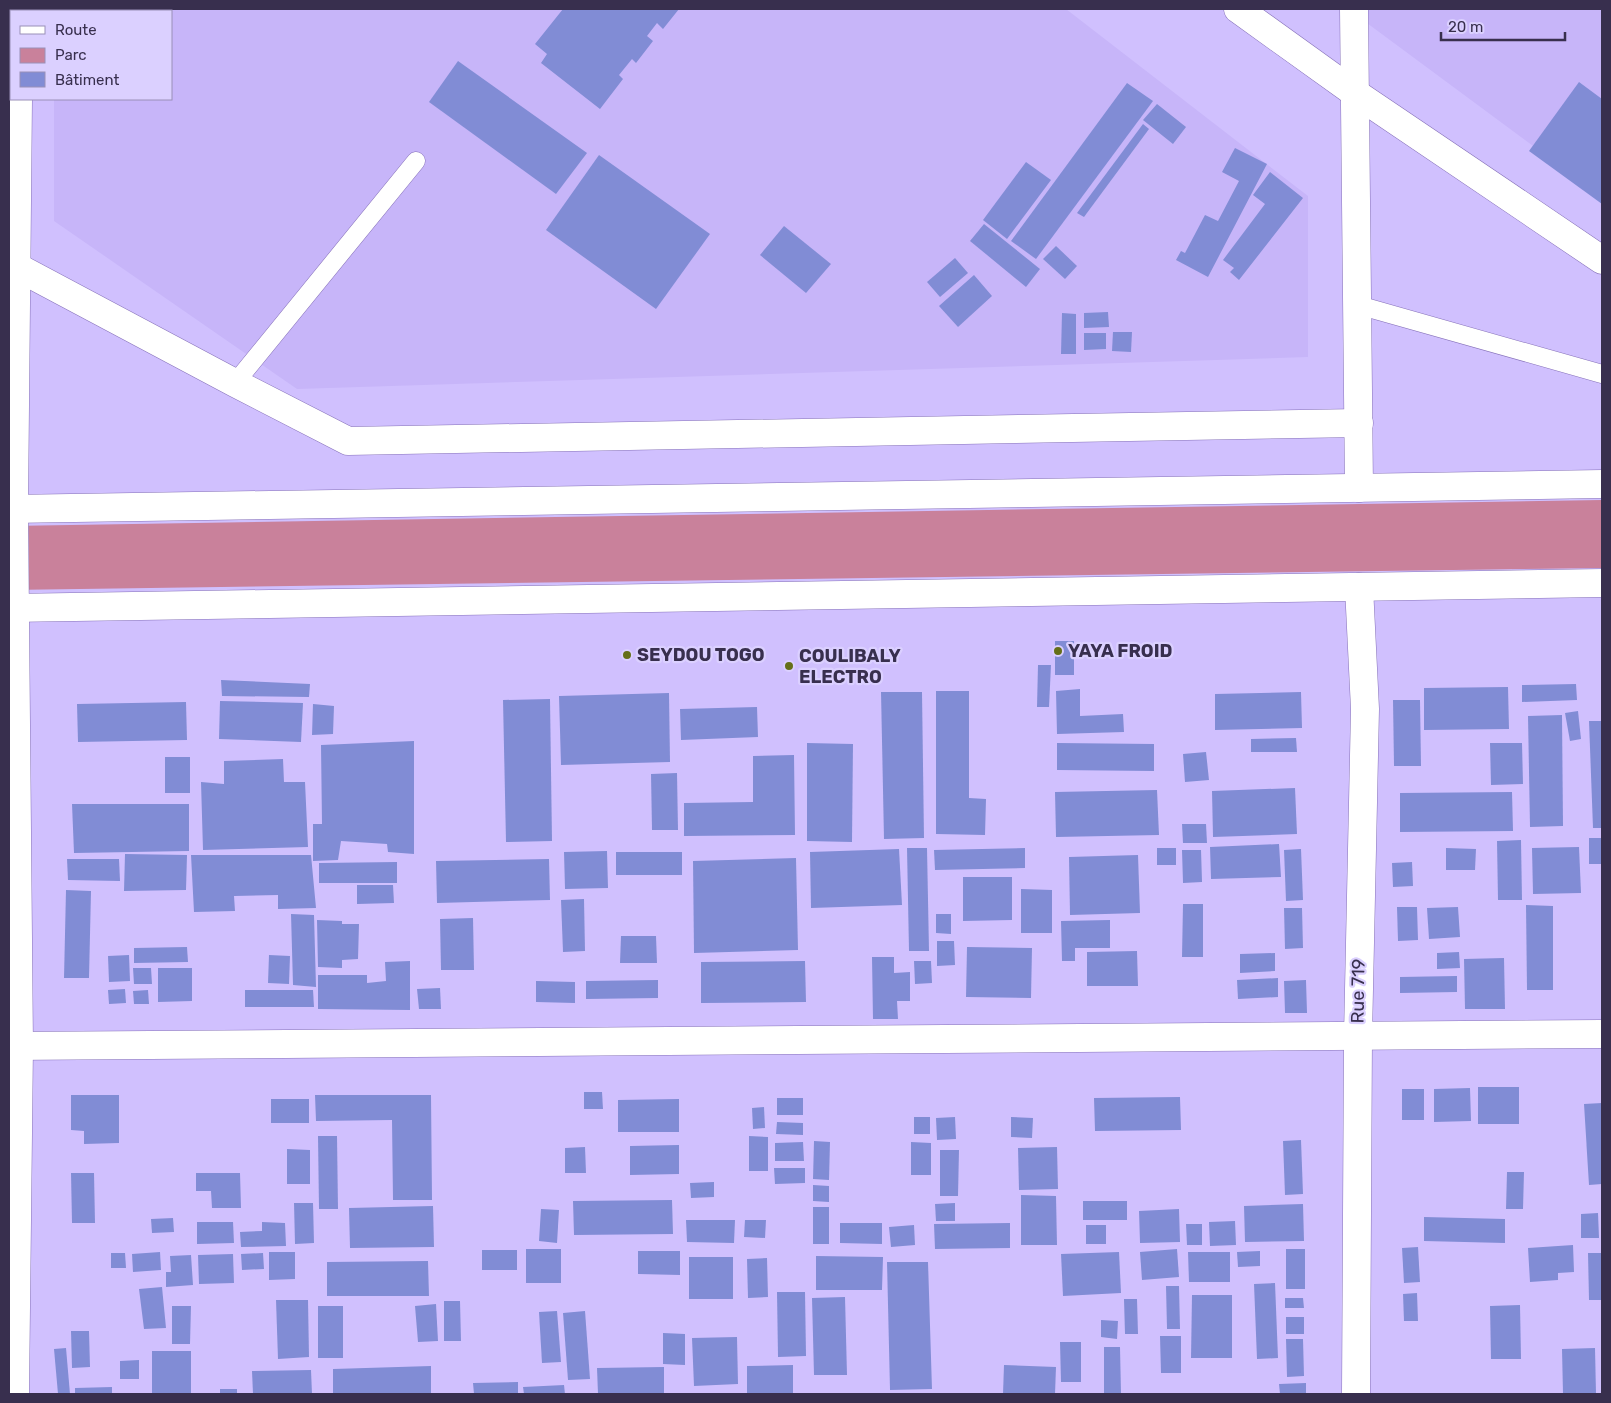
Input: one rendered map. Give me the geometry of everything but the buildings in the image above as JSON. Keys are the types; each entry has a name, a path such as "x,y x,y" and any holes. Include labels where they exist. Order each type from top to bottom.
{"street":[{"path":"1238,9 1354,93 1602,260"},
{"path":"1354,9 1359,488"},
{"path":"15,1394 11,509 12,263 18,100"},
{"path":"12,263 235,383 348,441 1359,423"},
{"path":"11,509 1602,484"},
{"path":"12,608 1602,583"},
{"name":"Rue 719","path":"1356,1394 1358,1036 1365,709 1359,587"},
{"path":"14,1046 1602,1034"}],"lane":[{"path":"235,383 416,161"},
{"path":"1358,305 1602,374"}],"shaded area":[{"path":"1066,9 1308,196 1308,357 297,389 54,221 54,100 172,100 172,10 54,10"},
{"path":"1348,9 1602,9 1602,197"}],"green space":[{"path":"1602,500 1602,568 9,590 9,526"}],"place":[{"name":"YAYA FROID","path":"1058,651"},
{"name":"SEYDOU TOGO","path":"627,655"},
{"name":"COULIBALY ELECTRO","path":"789,666"}]}
